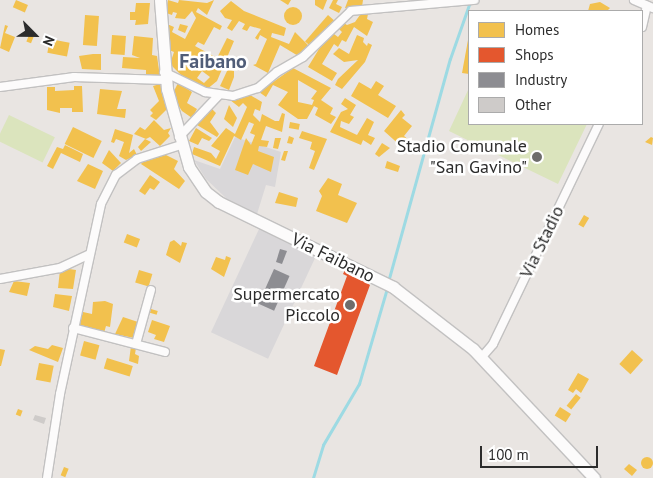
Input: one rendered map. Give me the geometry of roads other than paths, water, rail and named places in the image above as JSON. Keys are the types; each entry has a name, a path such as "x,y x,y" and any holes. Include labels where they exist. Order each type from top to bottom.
{"street":[{"name":"Via Faibano","path":"160,0 165,76 180,141 197,182 219,202 388,285 481,358 594,478"},
{"path":"0,87 74,77 165,76 218,96 234,96 258,88 277,72 303,57 351,11 475,0"},
{"path":"634,0 650,7 643,24"},
{"path":"47,478 73,328 101,204 116,175 137,159 180,141 218,96"},
{"name":"Via Stadio","path":"481,358 493,344 599,125"},
{"path":"0,279 60,268 88,255"},
{"path":"136,344 151,290"},
{"path":"73,328 165,352"}],"waterway":[{"path":"388,282 450,59 470,2"},
{"path":"313,478 323,445 359,384 387,288"}],"place":[{"name":"Stadio Comunale \"San Gavino\"","path":"537,157"},
{"name":"Supermercato Piccolo","path":"350,305"}],"district":[{"name":"Faibano","path":"213,61"}]}
